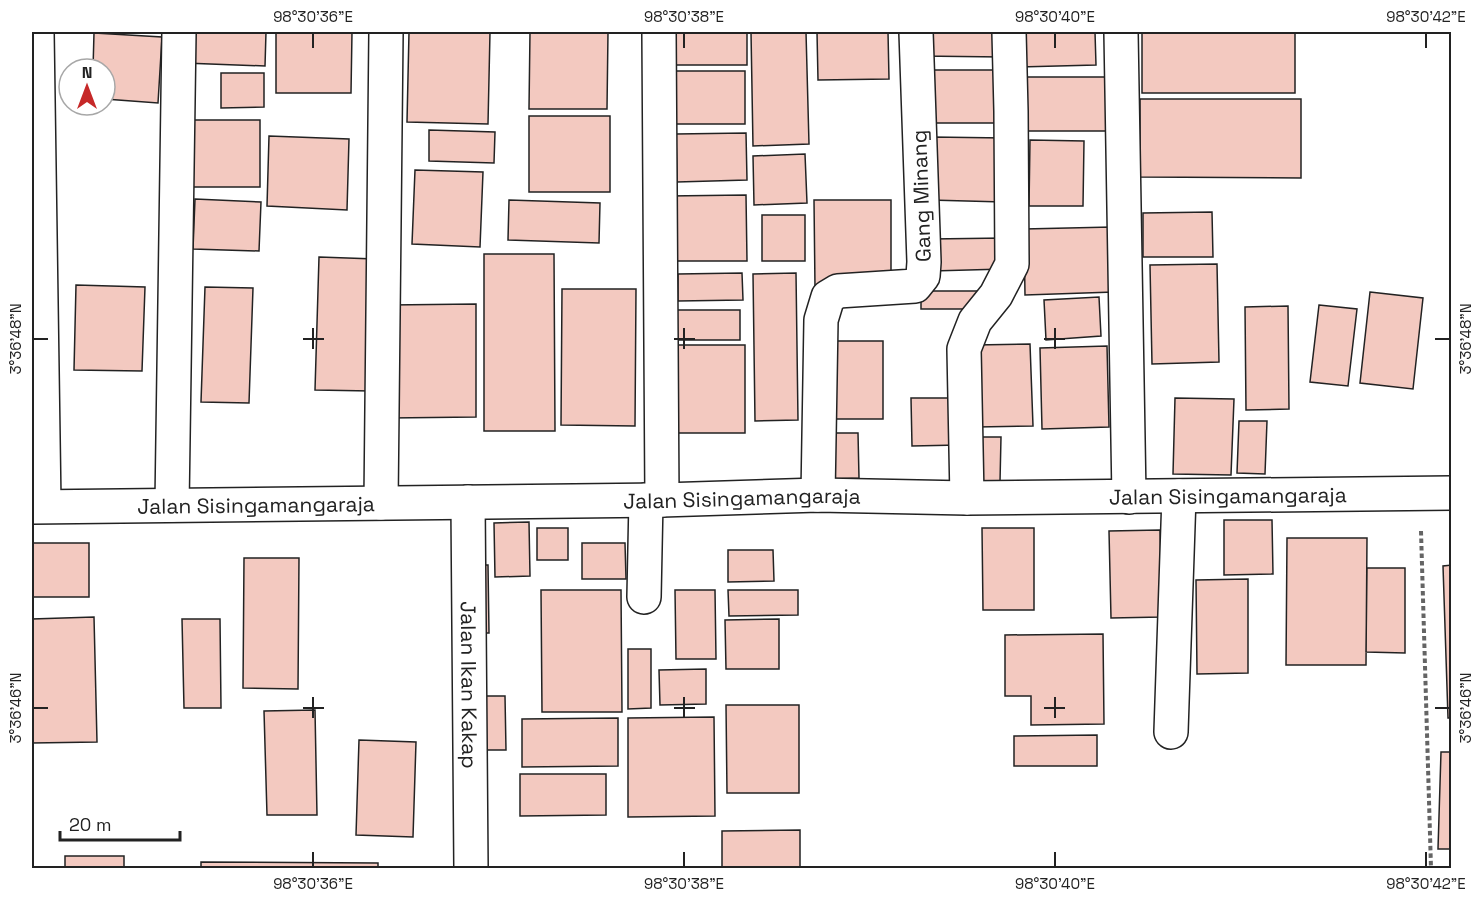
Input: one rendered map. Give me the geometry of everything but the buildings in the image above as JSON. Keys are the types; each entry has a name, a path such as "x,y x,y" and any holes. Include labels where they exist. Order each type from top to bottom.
{"street":[{"path":"37,32 38,507"},
{"path":"172,505 179,32"},
{"path":"381,503 386,32"},
{"path":"644,597 654,501 659,32"},
{"name":"Gang Minang","path":"818,495 821,320 828,297 838,291 915,286 923,276 916,32"},
{"path":"967,498 964,349 975,321 996,295 1011,264 1009,32"},
{"path":"1122,32 1129,496"},
{"name":"Jalan Sisingamangaraja","path":"38,507 654,501 818,495 967,498 1436,494"},
{"path":"1171,732 1179,496"},
{"name":"Jalan Ikan Kakap","path":"468,502 471,868"}],"path":[{"path":"1431,868 1436,494"}]}
